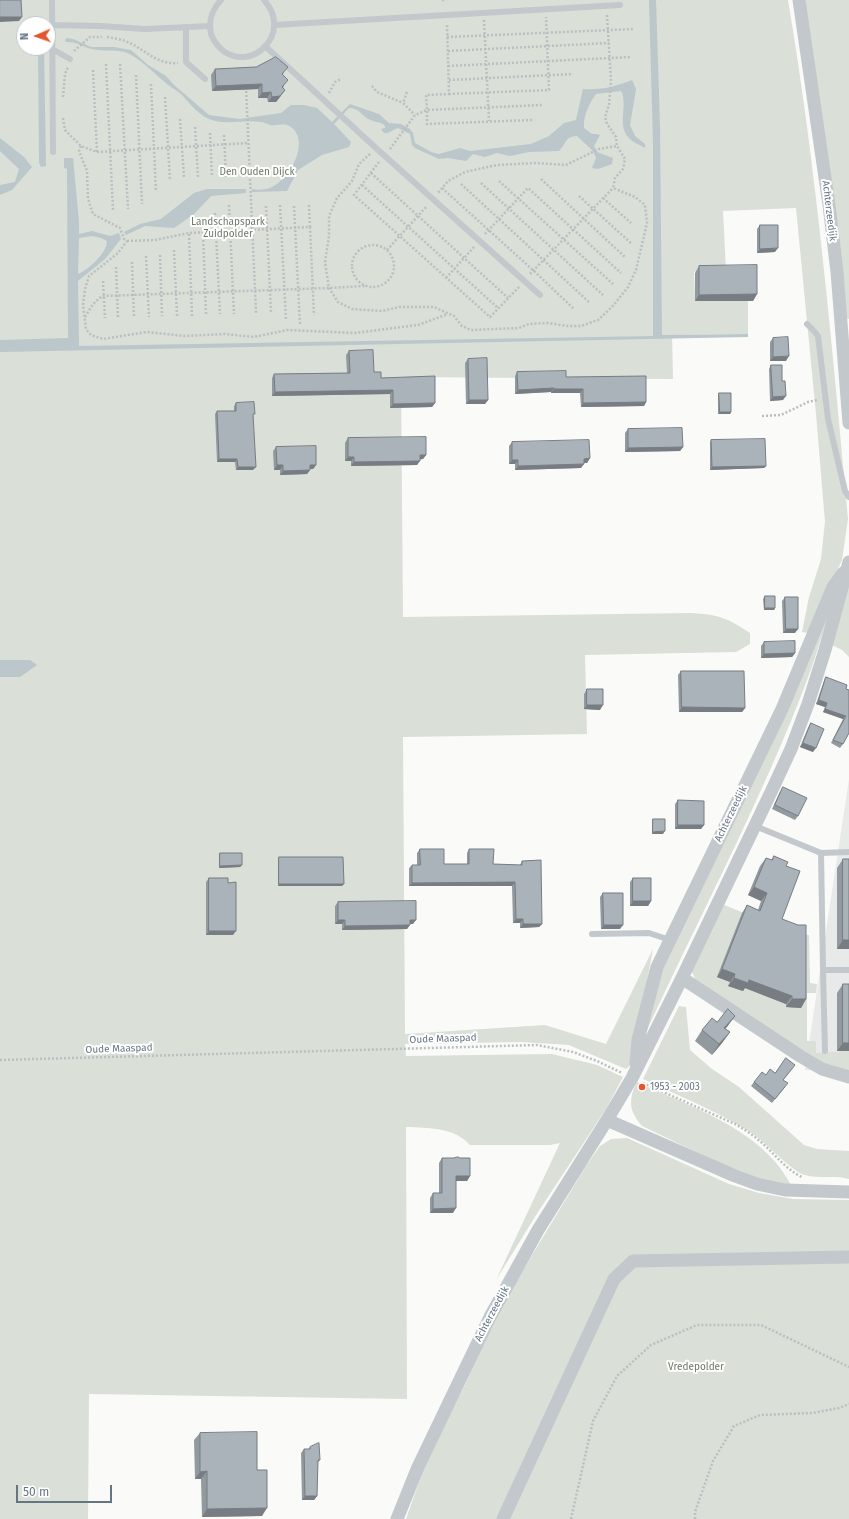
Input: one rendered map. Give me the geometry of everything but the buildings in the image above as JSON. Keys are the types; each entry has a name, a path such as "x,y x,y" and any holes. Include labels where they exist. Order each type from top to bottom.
{"street":[{"name":"Achterzeedijk","path":"799,0 830,212 837,272 849,423"},
{"name":"Achterzeedijk","path":"397,1519 418,1466 490,1317 538,1230 634,1074 682,978 791,750 808,704 825,650 848,564"},
{"name":"Achterzeedijk","path":"634,1074 640,1033 658,967 782,709 833,587 848,564"},
{"path":"682,978 816,1066 849,1077"},
{"path":"607,1120 735,1176 757,1184 785,1190 849,1192"},
{"path":"503,1519 614,1279 633,1262 849,1257"}],"lane":[{"path":"52,0 52,16"},
{"path":"221,0 215,6 211,16 210,26 212,36 217,45 225,52 234,56 244,57 255,54 271,39 274,17 270,6 264,0"},
{"path":"274,25 620,5"},
{"path":"56,25 145,29 210,26"},
{"path":"186,27 186,62 205,79"},
{"path":"265,46 346,121 540,295"},
{"path":"56,51 70,59"},
{"path":"52,56 53,152"},
{"path":"807,324 818,336 828,419 845,491 849,497"},
{"path":"755,826 822,853 849,852"},
{"path":"822,853 825,1051"},
{"path":"592,934 649,933 670,940"},
{"path":"823,970 849,970"}],"path":[{"path":"606,6 611,81 610,105 605,117 606,124 616,137 617,146"},
{"path":"532,120 427,124 426,95 549,90 546,9"},
{"path":"484,13 489,122"},
{"path":"446,15 449,94"},
{"path":"447,37 634,29"},
{"path":"62,103 65,74 72,53 90,37 105,36 126,41 150,56 171,64 186,62"},
{"path":"448,51 609,43"},
{"path":"448,66 631,57"},
{"path":"106,64 113,210"},
{"path":"120,64 128,208"},
{"path":"93,70 97,152"},
{"path":"449,80 573,74"},
{"path":"136,75 142,204"},
{"path":"245,79 256,313"},
{"path":"324,100 335,82 341,79"},
{"path":"151,84 156,192"},
{"path":"372,86 377,92 403,103 415,115"},
{"path":"403,103 407,92"},
{"path":"165,97 170,180"},
{"path":"400,136 415,115 427,110 542,105"},
{"path":"63,117 65,130 82,146 97,152 248,143"},
{"path":"180,119 184,178"},
{"path":"196,126 198,177"},
{"path":"210,133 212,177"},
{"path":"224,135 226,177"},
{"path":"82,146 79,152 87,171 88,199 93,214 120,228 125,240 118,253 89,276 85,289 83,305 86,329 91,336 103,339 147,332 185,336 225,334 254,338 287,330 354,332 418,325 448,314"},
{"path":"387,250 448,181 465,172 497,165 536,163 566,165 599,149"},
{"path":"371,173 508,298"},
{"path":"541,179 626,258"},
{"path":"499,181 613,284"},
{"path":"461,184 590,302"},
{"path":"481,184 603,295"},
{"path":"362,185 498,308"},
{"path":"442,188 574,309"},
{"path":"446,278 528,188 621,273"},
{"path":"579,196 632,244"},
{"path":"603,198 631,223"},
{"path":"229,205 234,314"},
{"path":"280,205 286,320"},
{"path":"309,205 314,315"},
{"path":"266,206 271,312"},
{"path":"294,206 300,325"},
{"path":"215,213 220,314"},
{"path":"125,240 155,240 189,233 230,230 310,227"},
{"path":"203,232 206,314"},
{"path":"189,233 192,316"},
{"path":"84,318 93,304 102,296 365,286 378,287 390,280 393,274 394,261 392,255 381,246 374,244 360,249 355,254 352,261 354,276 365,286"},
{"path":"174,250 177,316"},
{"path":"160,255 162,316"},
{"path":"146,256 149,317"},
{"path":"132,262 134,317"},
{"path":"116,267 118,318"},
{"path":"104,282 104,318"},
{"path":"762,416 781,415 808,402 825,397"},
{"name":"Oude Maaspad","path":"0,1060 537,1045 573,1052 634,1074 735,1124 762,1142 792,1173 807,1180"},
{"path":"571,1519 593,1421 617,1376 651,1345 698,1325 761,1325 849,1367"},
{"path":"695,1519 695,1512 713,1461 734,1426 760,1416 813,1413 839,1408 849,1404"}],"shaded area":[{"path":"649,0 656,0 660,126 662,335 748,334 748,337 0,352 0,340 68,338 67,169 64,168 64,158 73,158 79,234 92,231 110,236 119,233 121,239 105,259 78,281 79,346 653,336 653,143","holes":["92,236 107,241 104,251 92,265 78,274 79,238"]},
{"path":"67,38 91,47 114,47 131,50 148,65 166,76 174,85 209,115 239,119 281,113 291,105 304,105 317,108 332,122 350,104 379,114 389,123 401,124 410,129 413,133 415,143 431,152 439,154 460,148 470,151 531,144 549,136 564,123 576,120 583,89 608,88 632,80 636,89 630,125 635,136 645,144 645,148 632,141 626,134 623,122 624,103 621,91 596,94 586,115 584,128 592,134 600,135 594,146 597,152 613,158 612,164 598,169 592,168 596,158 593,151 577,136 568,139 559,151 529,152 510,156 497,153 485,157 473,154 466,161 448,158 439,159 415,148 412,145 410,134 398,128 388,133 384,133 381,129 385,128 383,124 368,119 355,109 349,108 334,124 351,142 349,147 322,155 298,170 287,191 252,192 252,189 266,189 277,184 290,170 298,151 299,142 297,134 291,127 284,124 270,125 263,122 254,121 219,122 212,120 201,115 180,93 131,55 121,51 92,49 76,43 66,42 65,40"},
{"path":"38,56 44,56 46,166 41,167 39,163"},
{"path":"0,138 24,157 32,167 12,190 0,195 0,185 15,182 19,169 0,151"},
{"path":"207,189 246,189 246,193 211,196 194,214 174,228 145,226 126,235 124,232 140,224 161,219 194,193"},
{"path":"0,660 30,660 37,665 20,677 0,677"},
{"path":"849,779 849,1072 805,1070"}],"green space":[{"name":"Landschapspark Zuidpolder","path":"0,0 788,0 816,194 848,519 842,560 808,633 802,632 809,597 821,559 825,522 796,208 723,211 726,271 694,272 695,300 748,298 748,334 672,335 673,379 401,377 403,617 692,613 723,618 750,633 750,644 736,652 585,655 587,734 403,737 405,1034 545,1025 606,1044 653,949 631,1065 626,1069 569,1045 521,1042 405,1044 406,1056 552,1054 597,1065 623,1077 606,1109 538,1212 496,1280 560,1143 550,1145 470,1145 464,1139 449,1132 432,1128 406,1127 407,1399 89,1394 88,1519 0,1519"},
{"path":"805,0 849,0 849,319 843,317"},
{"path":"849,581 849,657 842,650 832,645"},
{"path":"832,604 808,677 781,744 743,829 642,1041 659,977"},
{"path":"724,905 797,934 809,935 810,983 817,984 816,993 807,993 807,1041 816,1041 816,1053 849,1051 849,1071 825,1064 699,987 691,970"},
{"path":"679,1006 686,1007 690,1050 712,1069 739,1087 804,1145 817,1149 849,1151 849,1179 804,1175 786,1163 756,1136 737,1124 711,1110 643,1079"},
{"path":"637,1082 702,1111 744,1134 762,1149 778,1166 791,1185 750,1176 642,1126 634,1115 631,1105 632,1094"},
{"name":"Vredepolder","path":"627,1138 729,1184 759,1193 793,1199 849,1200 849,1519 406,1519 430,1451 464,1387 491,1327 520,1275 586,1166 600,1146 611,1139"}],"place":[{"name":"1953 - 2003","path":"642,1087"}],"park label":[{"name":"Den Ouden Dijck","path":"257,172"}]}
